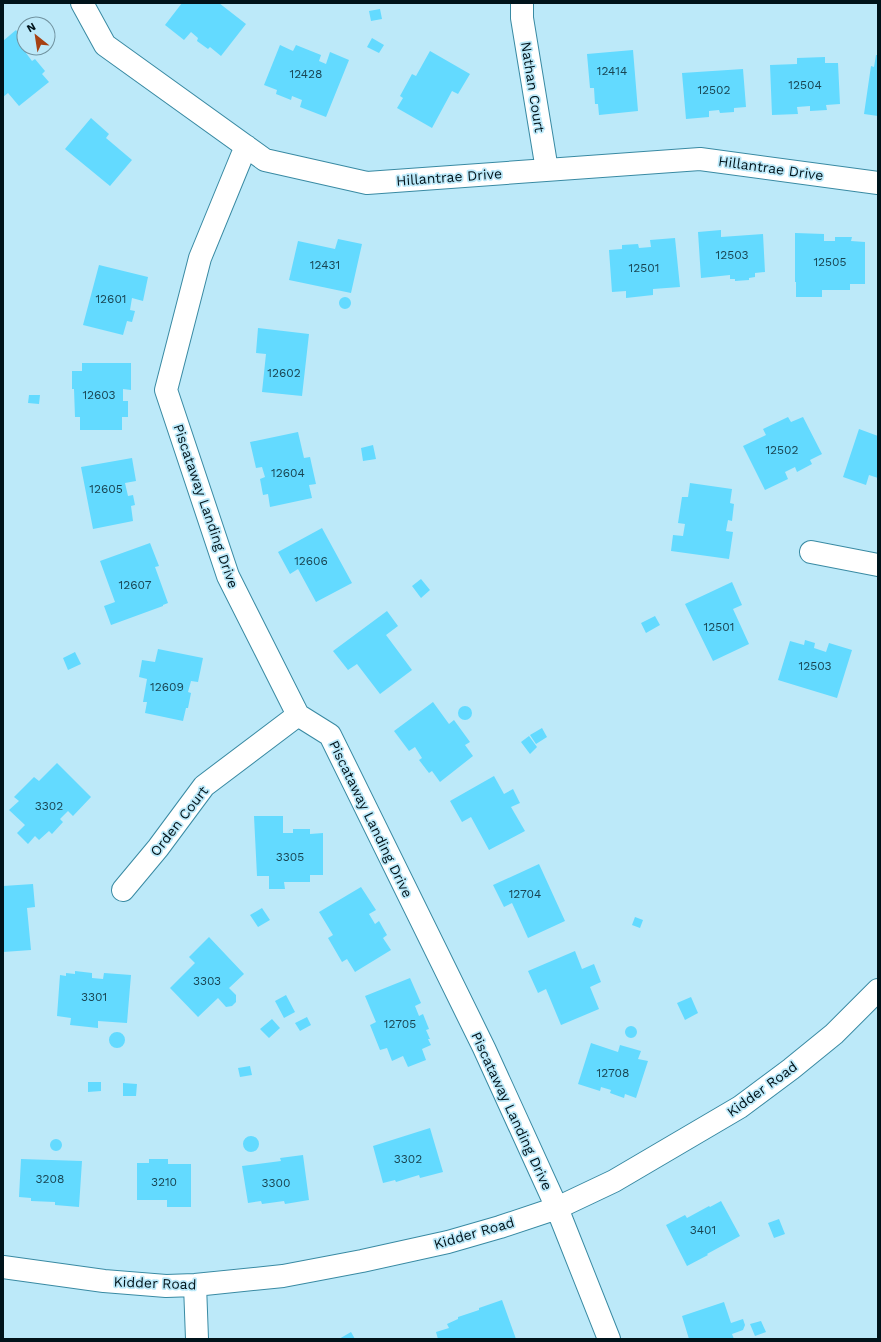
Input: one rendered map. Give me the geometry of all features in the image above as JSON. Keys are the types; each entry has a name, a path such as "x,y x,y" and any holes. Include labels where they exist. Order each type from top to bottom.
{"street":[{"name":"Hillantrae Drive","path":"82,3 105,45 265,160 367,183 700,159 878,183"},
{"name":"Nathan Court","path":"522,3 522,18 546,170"},
{"name":"Piscataway Landing Drive","path":"246,146 200,258 166,390 228,576 298,715 330,735 484,1048 557,1208 609,1339"},
{"path":"811,552 878,565"},
{"name":"Orden Court","path":"123,890 158,848 204,786 298,715"},
{"name":"Kidder Road","path":"3,1268 104,1281 166,1286 195,1285 283,1276 362,1261 448,1242 500,1227 557,1208 614,1181 740,1107 791,1069 834,1034 878,990"},
{"path":"195,1285 197,1339"}],"building":[{"path":"182,3 219,3 246,24 221,56 210,47 208,49 197,41 198,38 191,32 184,40 165,25"},
{"path":"380,9 382,19 371,21 369,11"},
{"path":"16,30 16,56 28,56 32,61 35,59 45,71 42,74 49,82 19,106 8,93 3,97 3,41"},
{"path":"372,38 384,45 379,53 367,47"},
{"path":"280,45 293,51 296,45 321,55 319,61 326,64 330,52 349,60 326,117 300,107 302,100 292,96 291,100 276,94 277,90 264,85"},
{"path":"633,50 638,111 599,115 598,104 595,104 594,88 590,88 587,54"},
{"path":"430,51 470,74 458,94 452,91 432,128 397,108 403,98 400,96 412,74 416,76"},
{"path":"876,55 878,55 878,116 864,114 871,66 874,67"},
{"path":"825,57 825,63 838,63 840,104 826,105 827,110 810,111 810,106 797,107 798,114 772,115 770,65 797,64 797,58"},
{"path":"743,69 746,107 734,108 734,112 720,113 719,110 709,111 709,117 686,119 682,73"},
{"path":"91,118 109,134 106,138 132,160 110,186 65,149"},
{"path":"721,230 721,237 763,234 765,272 755,273 755,277 749,278 749,280 735,281 735,279 730,279 730,275 701,278 698,232"},
{"path":"795,233 824,234 824,241 835,241 835,237 852,237 851,241 865,242 865,284 850,284 850,290 822,290 822,297 796,297"},
{"path":"675,238 680,287 653,289 653,295 626,298 626,291 612,292 609,250 622,249 622,245 638,244 639,248 651,247 650,240"},
{"path":"338,239 362,244 351,293 289,280 298,241 335,249"},
{"path":"99,265 148,277 143,301 132,298 130,310 135,311 132,322 127,321 123,335 83,325"},
{"path":"343,297 347,297 351,303 347,309 343,309 339,305 339,301"},
{"path":"258,328 309,334 302,396 262,392 266,354 256,353"},
{"path":"82,363 131,363 131,390 123,389 123,401 128,401 128,417 122,417 122,430 80,430 80,417 75,417 72,371 82,371"},
{"path":"29,395 40,395 39,404 28,403"},
{"path":"788,417 791,422 803,417 822,454 810,460 812,464 797,472 795,467 785,472 788,479 765,490 743,446 766,435 763,429"},
{"path":"859,429 878,436 878,478 869,475 866,485 843,477"},
{"path":"298,432 304,458 310,457 316,484 309,485 312,498 270,507 268,494 263,495 260,479 265,477 262,467 256,468 250,442"},
{"path":"373,445 376,459 363,461 361,448"},
{"path":"132,458 136,481 125,483 128,496 133,495 135,505 131,506 133,521 93,529 81,467"},
{"path":"690,483 732,489 730,503 734,504 732,521 728,520 726,531 733,532 729,559 671,551 673,535 683,536 685,524 678,523 682,497 688,497"},
{"path":"322,528 352,583 316,602 298,569 290,574 278,552"},
{"path":"150,543 159,566 155,567 168,603 111,625 104,606 115,602 100,561"},
{"path":"421,579 430,590 421,598 412,586"},
{"path":"732,582 742,605 733,609 749,644 713,661 685,604"},
{"path":"387,611 398,626 386,635 412,670 380,694 357,664 348,670 333,651"},
{"path":"655,616 660,625 646,633 641,623"},
{"path":"805,640 815,643 814,648 826,652 829,643 852,650 837,698 778,680 790,641 804,645"},
{"path":"158,649 203,658 198,682 191,681 188,692 191,693 188,708 186,708 183,721 145,713 147,702 143,702 147,679 139,677 142,660 155,662"},
{"path":"75,652 81,664 68,670 63,658"},
{"path":"433,702 449,724 454,720 470,742 465,745 473,756 440,782 432,771 429,773 419,760 422,758 415,747 409,751 394,731"},
{"path":"465,706 470,708 472,713 470,718 465,720 460,718 458,713 460,708"},
{"path":"542,728 547,737 536,744 530,735"},
{"path":"529,736 537,747 530,754 521,742"},
{"path":"57,763 91,797 73,816 68,811 60,819 63,822 52,834 49,831 39,840 35,836 28,844 17,833 25,825 9,810 19,801 14,797 34,777 39,781"},
{"path":"494,776 504,794 513,789 520,803 511,807 525,831 489,850 471,817 462,822 450,801"},
{"path":"254,816 283,816 283,833 293,833 293,829 310,829 310,834 323,833 323,875 310,875 310,882 284,882 285,889 269,889 269,876 257,876"},
{"path":"539,864 565,921 528,938 512,903 504,907 493,885"},
{"path":"33,884 35,907 27,908 31,950 3,952 3,886"},
{"path":"361,887 376,910 369,914 375,924 379,921 387,935 383,938 391,950 355,972 347,959 342,962 328,938 333,935 319,912"},
{"path":"262,908 270,920 258,927 250,915"},
{"path":"635,917 643,920 640,928 632,925"},
{"path":"209,937 244,974 229,988 236,995 236,1002 232,1006 226,1007 218,998 198,1017 170,988 195,963 189,957"},
{"path":"575,951 582,969 594,964 601,982 590,987 599,1009 561,1025 546,989 538,993 528,971"},
{"path":"75,971 92,973 92,978 103,979 104,973 131,975 127,1023 98,1021 98,1028 70,1025 71,1018 57,1016 60,975 66,976 66,973 75,974"},
{"path":"410,978 421,1003 415,1006 419,1016 423,1014 429,1029 426,1030 431,1045 422,1049 426,1060 408,1067 403,1056 392,1061 387,1048 380,1050 370,1025 376,1022 365,996"},
{"path":"286,995 295,1012 284,1018 275,1001"},
{"path":"691,997 698,1013 685,1020 677,1003"},
{"path":"307,1017 311,1025 300,1031 295,1023"},
{"path":"272,1019 280,1028 269,1038 260,1029"},
{"path":"629,1026 633,1026 637,1032 633,1038 629,1038 625,1034 625,1030"},
{"path":"117,1032 124,1037 125,1040 120,1047 117,1048 110,1043 109,1040 114,1033"},
{"path":"591,1043 618,1052 620,1045 641,1051 638,1059 648,1061 636,1098 625,1094 624,1098 610,1093 611,1090 601,1087 600,1091 578,1084"},
{"path":"250,1066 252,1075 240,1077 238,1068"},
{"path":"88,1082 101,1082 101,1091 88,1092"},
{"path":"123,1083 137,1084 136,1096 123,1096"},
{"path":"430,1128 443,1172 420,1178 419,1175 396,1182 395,1180 383,1183 373,1146"},
{"path":"251,1136 258,1141 259,1144 254,1151 251,1152 244,1147 243,1144 248,1137"},
{"path":"58,1139 61,1140 61,1150 54,1151 51,1150 50,1143 51,1140"},
{"path":"303,1155 309,1200 285,1204 284,1201 262,1204 261,1201 248,1203 242,1166 281,1161 280,1158"},
{"path":"21,1159 82,1161 79,1207 55,1205 55,1202 31,1201 31,1198 19,1197"},
{"path":"149,1159 168,1159 168,1164 191,1164 191,1207 167,1207 167,1200 137,1200 137,1163 149,1163"},
{"path":"721,1201 740,1236 687,1266 666,1225 685,1215 687,1218"},
{"path":"779,1219 785,1234 774,1238 768,1223"},
{"path":"502,1300 516,1339 438,1339 436,1332 449,1328 447,1324 458,1319 458,1317"},
{"path":"724,1302 731,1323 743,1319 745,1325 743,1330 732,1334 734,1339 689,1339 682,1316"},
{"path":"761,1321 766,1332 755,1336 750,1324"},
{"path":"351,1332 355,1339 339,1339"}]}
